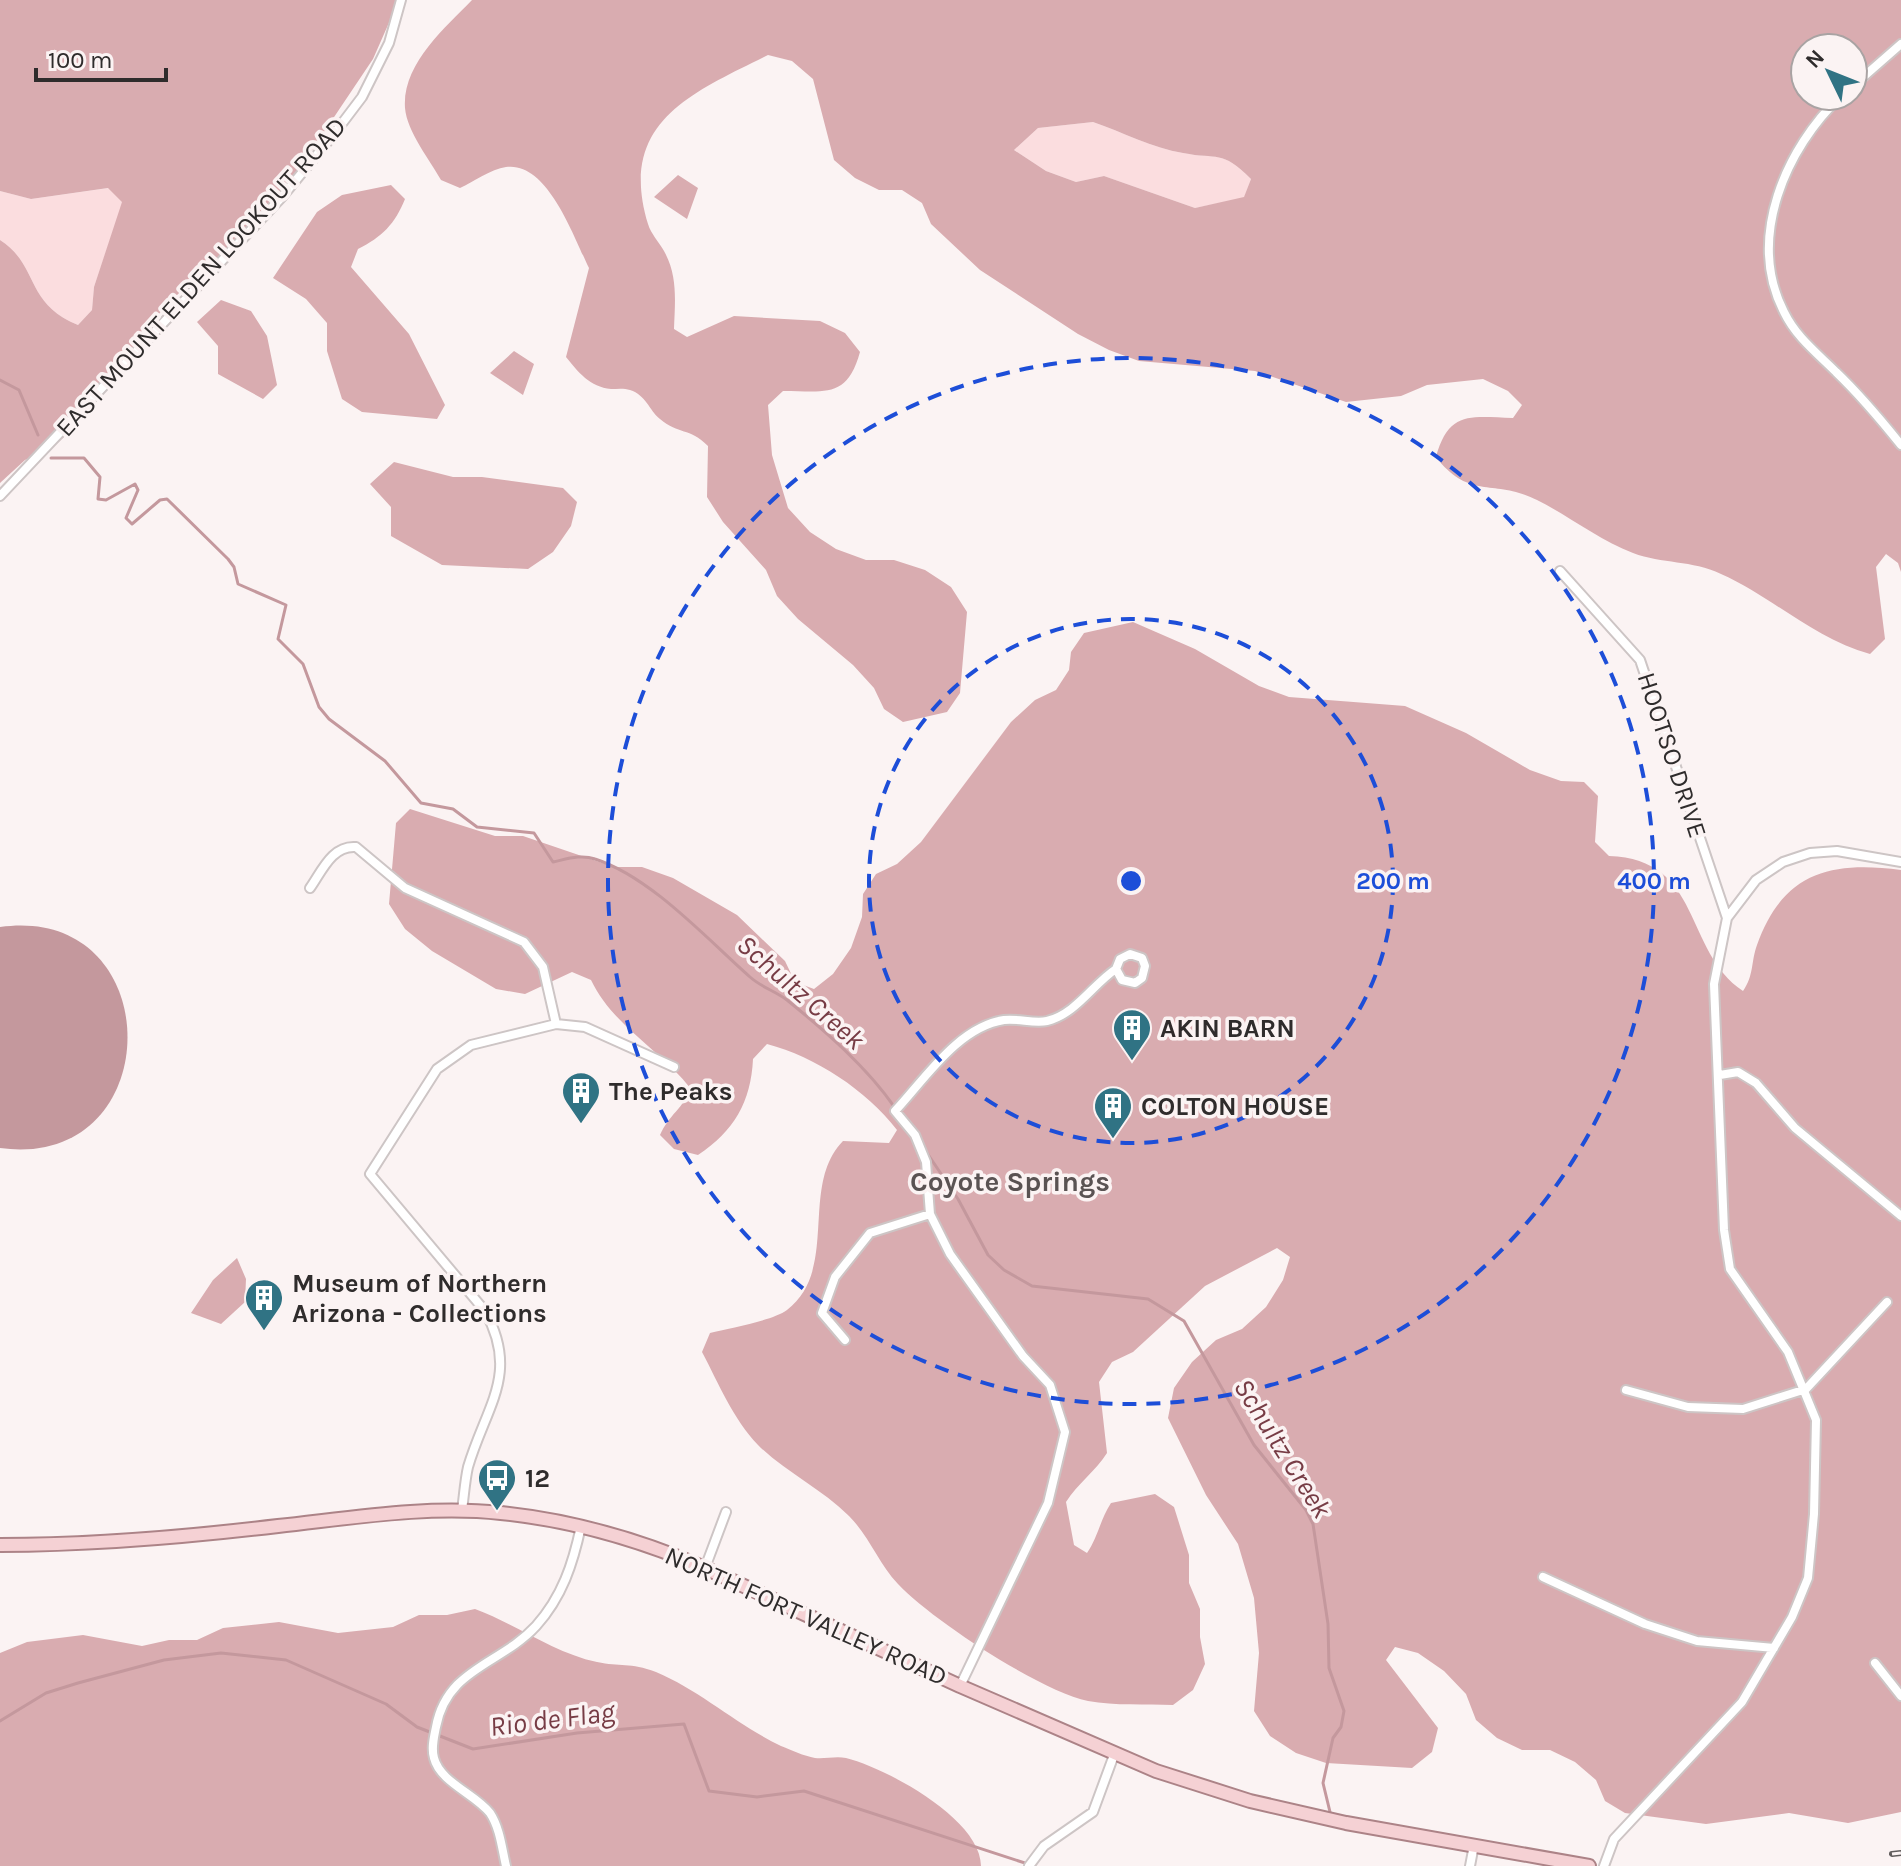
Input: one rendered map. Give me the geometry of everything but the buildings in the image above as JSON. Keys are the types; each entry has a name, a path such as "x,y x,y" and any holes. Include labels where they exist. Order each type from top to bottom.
{"main road":[{"name":"NORTH FORT VALLEY ROAD","path":"0,1545 206,1534 426,1511 503,1513 581,1526 635,1541 705,1568 1114,1755 1250,1801 1589,1866"}],"street":[{"name":"EAST MOUNT ELDEN LOOKOUT ROAD","path":"0,496 282,197 334,134 362,97 389,43 401,0"},
{"path":"1869,72 1901,44"},
{"path":"1824,112 1815,121 1780,183 1770,237 1772,276 1783,312 1805,343 1837,372 1901,445"},
{"name":"HOOTSO DRIVE","path":"1560,571 1640,660 1727,918"},
{"path":"310,888 333,855 341,849 356,847 405,888 524,942 543,967 556,1024"},
{"path":"1604,1866 1614,1839 1742,1702 1792,1617 1808,1578 1814,1514 1816,1420 1806,1389 1788,1352 1730,1269 1724,1230 1714,984 1727,918 1756,880 1783,862 1810,853 1837,851 1901,862"},
{"path":"960,1686 1048,1503 1065,1432 1050,1385 1023,1356 950,1254 930,1214 926,1162 915,1135 895,1111 975,1030 1004,1020 1047,1021 1074,1008 1100,980 1116,969"},
{"path":"462,1510 468,1469 501,1372 500,1338 485,1311 370,1174 447,1059 471,1045 556,1024 585,1027 674,1067"},
{"path":"1720,1075 1738,1072 1756,1083 1795,1128 1901,1216"},
{"path":"845,1340 822,1313 835,1277 870,1233 930,1214"},
{"path":"1626,1390 1688,1407 1743,1409 1806,1389 1887,1302"},
{"path":"705,1568 726,1512"},
{"path":"506,1866 493,1818 481,1803 441,1772 432,1747 439,1709 462,1679 533,1629 552,1606 566,1581 581,1526"},
{"path":"1543,1577 1645,1624 1697,1641 1774,1648"},
{"path":"1875,1663 1901,1696"},
{"path":"1029,1866 1044,1846 1093,1812 1114,1755"},
{"path":"1470,1866 1474,1845"}],"shaded area":[{"path":"0,0 399,0 373,59 263,223 216,273 189,284 165,306 75,427 51,449 25,460 0,483 0,240 13,250 49,306 78,325 92,310 94,287 122,202 108,188 31,199 0,191"},
{"path":"472,0 1901,0 1901,572 1898,563 1886,554 1876,567 1885,639 1870,654 1850,647 1721,574 1699,566 1633,553 1537,500 1460,479 1436,457 1448,431 1455,424 1474,418 1513,418 1522,405 1508,391 1483,379 1427,385 1401,396 1346,402 1255,371 1139,361 1078,334 980,270 931,224 922,203 902,190 879,190 855,178 834,160 813,79 792,61 768,55 688,98 652,136 643,160 641,189 648,224 672,270 674,329 687,337 734,316 820,321 845,333 860,352 855,367 841,385 822,391 783,391 768,405 772,455 788,508 810,532 836,549 866,560 894,560 925,570 951,587 967,612 960,693 947,712 903,722 884,709 874,688 853,665 798,619 777,596 766,570 723,522 707,497 708,446 660,419 635,392 604,388 591,382 566,357 589,268 547,188 521,168 500,168 460,188 441,180 414,136 405,108 410,76 438,35","holes":["1093,122 1160,147 1219,157 1233,163 1251,179 1244,197 1195,208 1104,176 1076,182 1046,171 1014,150 1038,128"]},
{"path":"1093,122 1160,147 1226,159 1251,179 1244,198 1195,208 1104,176 1076,182 1046,171 1014,150 1038,128"},
{"path":"678,175 698,188 687,219 654,197"},
{"path":"391,185 405,199 401,208 387,229 358,249 351,267 409,334 445,405 437,419 362,412 342,399 327,351 327,323 306,299 273,278 317,212 342,195"},
{"path":"109,188 123,202 94,287 92,310 78,325 49,306 13,250 0,240 0,191 31,199"},
{"path":"221,300 251,311 267,336 277,385 263,399 218,374 218,346 197,322"},
{"path":"514,351 534,364 523,395 490,373"},
{"path":"394,462 453,477 482,477 563,488 577,502 571,526 553,552 528,569 442,565 391,536 391,507 370,484"},
{"path":"1133,622 1195,649 1259,686 1289,697 1405,706 1466,733 1530,770 1561,781 1584,782 1598,796 1595,842 1609,856 1639,861 1661,873 1677,889 1710,953 1724,974 1743,991 1768,920 1796,887 1812,877 1832,871 1853,868 1901,870 1901,1812 1848,1823 1789,1813 1706,1824 1625,1813 1605,1801 1596,1780 1575,1762 1550,1750 1522,1750 1497,1738 1476,1720 1466,1694 1444,1671 1418,1653 1395,1647 1386,1660 1438,1728 1432,1752 1412,1768 1326,1763 1296,1753 1270,1736 1254,1711 1259,1653 1254,1598 1238,1544 1206,1495 1168,1418 1174,1388 1192,1362 1216,1340 1242,1329 1266,1307 1283,1280 1290,1257 1277,1248 1205,1286 1133,1352 1112,1362 1099,1382 1107,1453 1066,1502 1074,1545 1087,1553 1111,1503 1155,1494 1174,1507 1189,1555 1189,1583 1200,1609 1200,1637 1205,1664 1193,1690 1173,1705 1098,1703 1067,1695 1016,1669 960,1634 914,1599 891,1576 849,1516 758,1445 734,1413 702,1352 710,1333 780,1314 803,1293 812,1273 823,1181 830,1160 843,1141 889,1143 897,1130 885,1115 855,1089 821,1066 767,1044 753,1059 744,1102 722,1136 698,1155 674,1149 660,1135 691,1089 612,1011 591,980 572,972 525,994 496,989 432,951 405,929 389,904 396,823 410,809 495,836 523,836 614,867 642,867 673,878 737,915 785,961 795,982 814,989 833,974 851,948 862,917 863,894 876,874 897,864 921,842 1011,722 1035,700 1056,690 1069,670 1071,652 1084,633"},
{"path":"0,927 56,931 96,955 120,992 128,1037 120,1082 96,1120 56,1144 0,1148"},
{"path":"237,1258 246,1279 245,1302 221,1324 191,1313 213,1280"},
{"path":"475,1609 581,1658 656,1672 765,1738 793,1751 815,1758 846,1758 884,1772 949,1814 977,1848 981,1866 0,1866 0,1653 27,1642 83,1635 142,1646 169,1640 197,1640 223,1628 279,1622 338,1633 393,1627 419,1615 447,1615"}],"waterway":[{"name":"Schultz Creek","path":"0,380 19,390 38,435"},
{"name":"Schultz Creek","path":"51,458 84,458 100,477 98,499 106,500 135,484 138,490 126,518 132,524 160,500 167,499 228,559 234,567 238,584 286,605 278,639 303,664 319,707 329,719 385,761 421,803 453,809 477,827 534,833 553,862 590,858 637,880 677,910 754,980 787,1000 830,1037 872,1078 895,1108"},
{"name":"Schultz Creek","path":"925,1150 958,1199 988,1255 1004,1270 1032,1286 1148,1299 1184,1321 1254,1445 1306,1510 1313,1524 1328,1624 1329,1668 1344,1711 1341,1727 1333,1738 1323,1783 1330,1812"},
{"name":"Rio de Flag","path":"0,1721 46,1693 164,1660 221,1653 286,1660 386,1704 417,1727 473,1749 577,1733 684,1724 709,1791 757,1797 804,1791 1034,1866"}],"railway":[{"path":"1892,1854 1901,1853"}],"place":[{"name":"AKIN BARN","path":"1132,1062"},
{"name":"The Peaks","path":"581,1125"},
{"name":"COLTON HOUSE","path":"1113,1140"},
{"name":"Museum of Northern Arizona - Collections","path":"264,1332"},
{"name":"12","path":"497,1512"}],"district":[{"name":"Coyote Springs","path":"1010,1181"}]}
